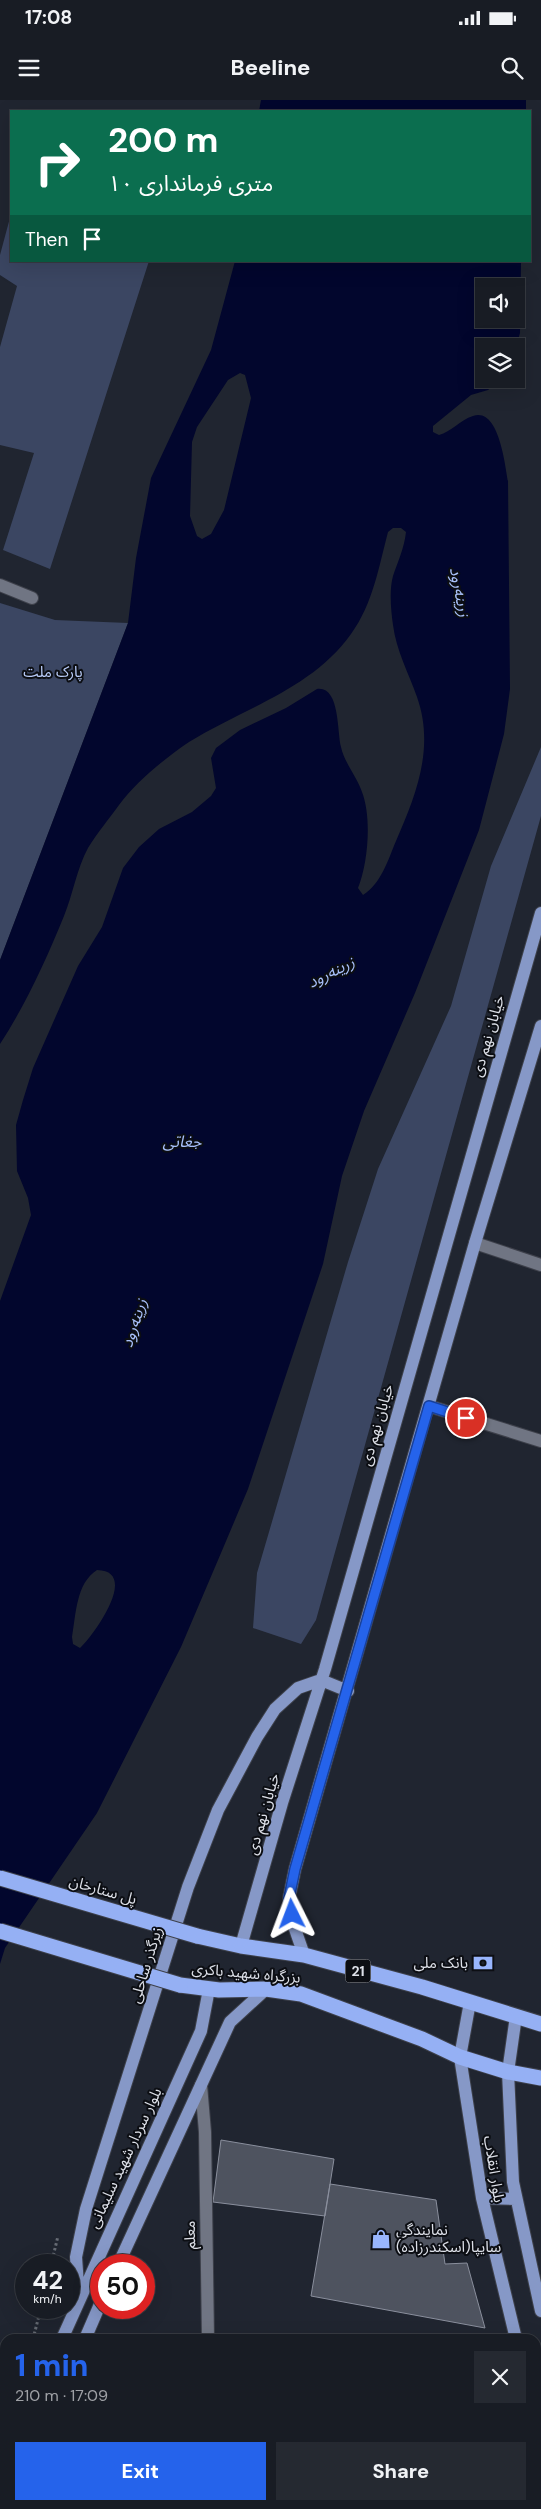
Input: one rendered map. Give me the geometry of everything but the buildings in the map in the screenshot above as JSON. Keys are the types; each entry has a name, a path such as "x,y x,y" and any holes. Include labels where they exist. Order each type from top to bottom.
{"highway":[{"name":"پل ستارخان","path":"0,1878 197,1936"},
{"name":"بزرگراه شهید باکری","path":"0,1931 180,1985 208,1988 266,1989 309,1996 422,2039 460,2057 508,2072 541,2078"},
{"name":"بزرگراه شهید باکری","path":"197,1936 242,1946 304,1954 516,2016"},
{"name":"21","path":"516,2016 541,2024"}],"main road":[{"name":"خیابان نهم دی","path":"242,1946 282,1803 321,1680 538,938 541,913"},
{"path":"304,1954 295,1930 289,1898 295,1869 476,1243 541,1026"},
{"path":"321,1680 348,1690"},
{"name":"زیرگذر ساحلی","path":"77,2254 86,2209 188,1887 218,1810 257,1737 275,1709 298,1688 321,1680"},
{"name":"بلوار سردار شهید سلیمانی","path":"80,2297 201,2031 208,1988"},
{"path":"123,2254 230,2022 266,1989"},
{"name":"بلوار انقلاب","path":"470,2002 460,2057 482,2198 515,2334"},
{"name":"بلوار انقلاب","path":"516,2016 508,2072 512,2182 515,2199 537,2273 541,2311"},
{"path":"152,2138 172,2147"},
{"path":"482,2198 515,2199"},
{"name":"بلوار سردار شهید سلیمانی","path":"64,2334 70,2319"},
{"path":"87,2334 94,2319"}],"street":[{"path":"0,585 32,598"},
{"path":"476,1243 541,1264"},
{"path":"429,1406 541,1441"},
{"name":"معلم","path":"201,2085 205,2132 208,2334"}],"path":[{"path":"54,2254 58,2236"},
{"path":"34,2334 38,2319"}],"green space":[{"path":"10,218 10,262 149,262 50,569 3,550 34,453 0,445 0,347 17,286 0,275 0,255"},
{"name":"پارک ملت","path":"0,603 55,620 128,623 0,960"},
{"path":"541,747 541,816 316,1620 301,1644 253,1628 257,1573 348,1262 378,1169 451,1006 491,866"}],"water":[{"path":"261,100 526,100 526,110 259,110"},
{"name":"جغاتی","path":"235,262 521,262 521,278 475,278 475,328 520,328 519,338 475,338 475,388 491,388 471,395 433,426 433,432 439,435 473,416 482,416 489,420 495,428 499,439 508,481 510,689 504,734 479,830 415,993 364,1111 342,1176 323,1264 248,1489 181,1647 97,1813 5,1948 0,1964 0,1301 31,1215 28,1198 17,1171 16,1125 33,1068 78,966 102,927 123,868 139,847 159,829 192,812 211,796 216,788 211,758 216,748 240,730 286,708 317,689 324,690 330,695 334,702 343,753 360,786 367,814 368,840 358,888 363,895 375,885 387,864 416,789 424,753 422,716 417,697 400,653 393,625 391,588 406,532 401,528 393,528 388,532 365,610 351,634 335,653 297,683 189,742 161,763 126,796 99,831 88,848 81,864 67,908 35,982 0,1044 0,960 128,623 136,558 151,478 211,350","holes":["240,373 245,375 251,398 224,510 211,534 202,539 197,536 190,516 192,442 197,427 228,380","97,1570 109,1573 115,1581 110,1605 94,1631 80,1648 73,1644 72,1637 81,1591 90,1576"]}],"place":[{"name":"بانک ملی","path":"483,1963"},
{"name":"نمایندگی سایپا(اسکندرزاده)","path":"381,2239"}],"route":[{"path":"292,1914 289,1898 295,1869 429,1406 466,1418"}],"water label":[{"name":"زرینه‌رود","path":"460,592"},
{"name":"زرینه‌رود","path":"331,972"},
{"name":"زرینه‌رود","path":"134,1323"}]}
